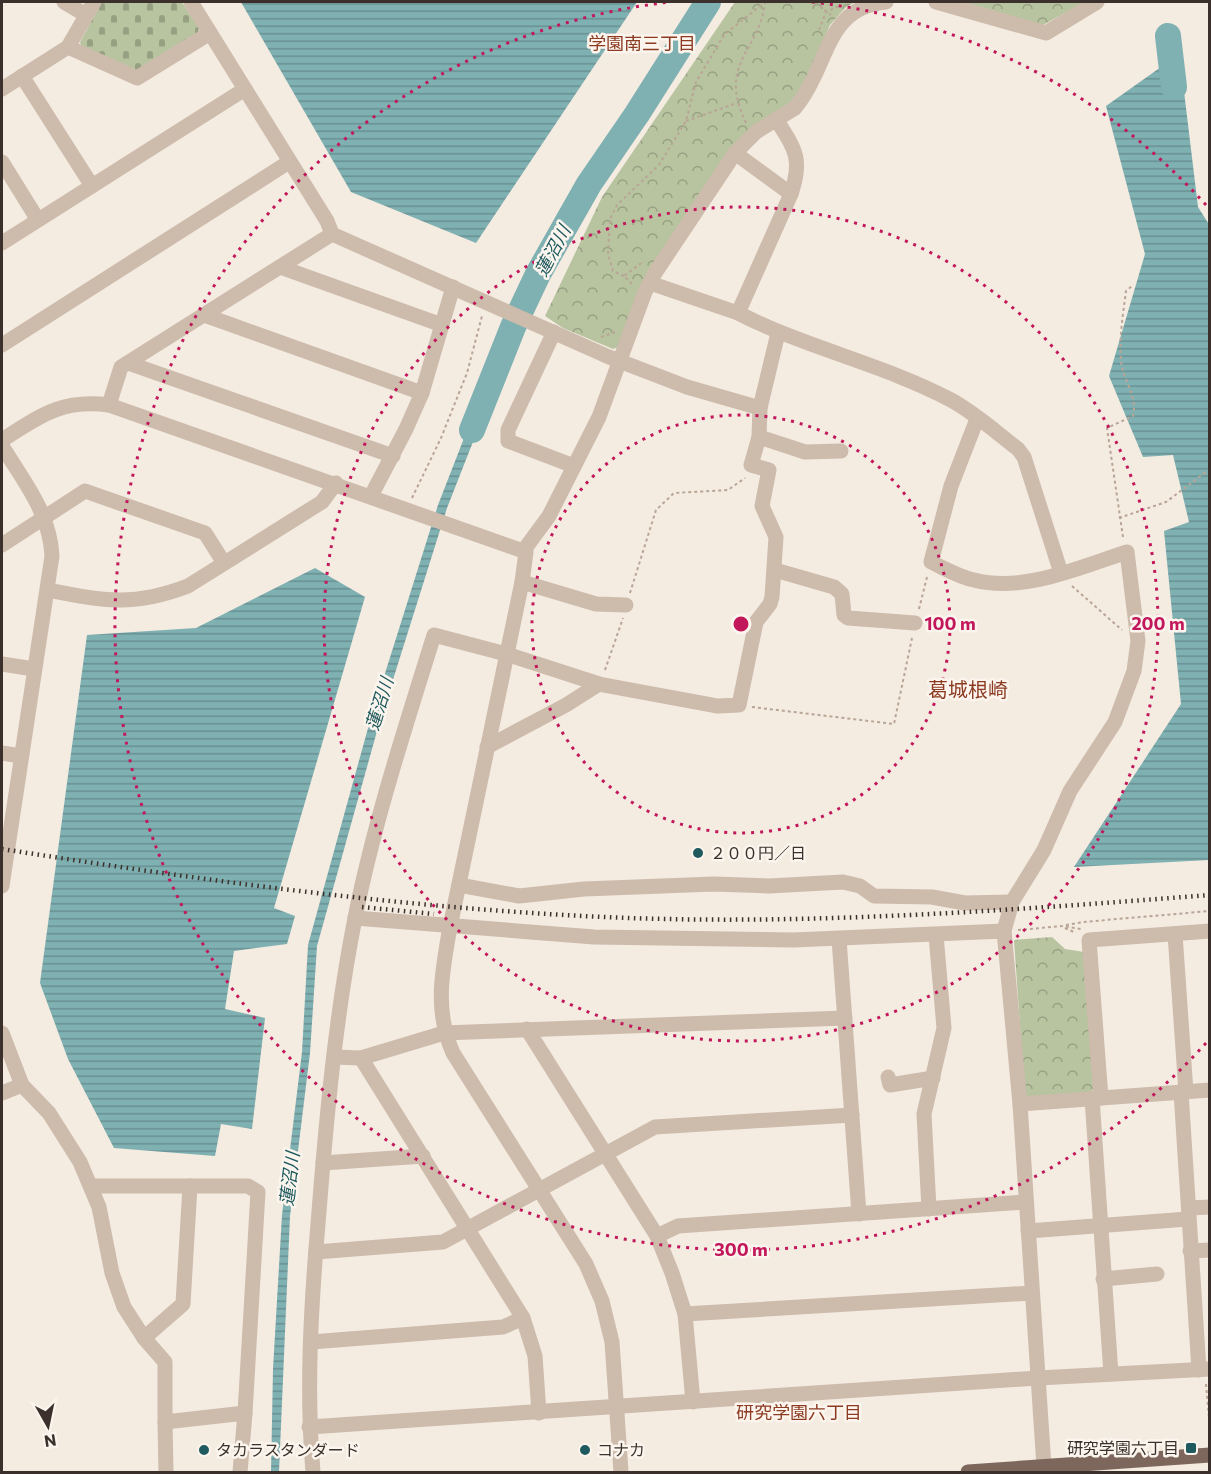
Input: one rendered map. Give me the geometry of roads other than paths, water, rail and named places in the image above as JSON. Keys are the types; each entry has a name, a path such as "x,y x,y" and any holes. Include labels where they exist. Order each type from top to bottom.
{"main road":[{"path":"968,1473 1209,1455"}],"street":[{"path":"64,2 86,15"},
{"path":"2,89 68,47 94,2"},
{"path":"191,2 332,234 620,361 687,387 760,408"},
{"path":"524,550 549,516 599,417 650,283 735,153 756,132 795,108 807,92 840,24 860,8 886,2"},
{"path":"936,2 1046,33 1097,2"},
{"path":"68,47 137,78 210,33"},
{"path":"22,76 92,186"},
{"path":"2,243 245,89"},
{"path":"738,313 791,194 798,172 796,153 776,119"},
{"path":"735,153 791,194"},
{"path":"2,162 38,220"},
{"path":"2,345 289,162"},
{"path":"109,405 121,368 332,234"},
{"path":"280,267 442,325"},
{"path":"650,283 738,313 778,333 862,360 953,401 1018,449 1024,458 1060,573"},
{"path":"371,496 393,456 422,393 453,286"},
{"path":"204,315 422,393"},
{"path":"547,329 508,430 508,441 574,466"},
{"path":"313,1473 309,1427 311,1342 316,1252 333,1057 355,918 399,746 434,635 506,654 599,684 718,706 739,705 756,622 770,604 775,570 776,537 762,506 769,470 751,465 759,437 760,408 778,333"},
{"path":"128,363 393,456"},
{"path":"2,440 49,410 89,402 109,405 524,550"},
{"path":"977,419 951,486 931,562 974,581 1019,583 1127,552 1138,641 1134,671 1115,722 1070,791 1044,850 1012,902 1005,931 1020,1104 1044,1467"},
{"path":"759,437 805,452 841,450"},
{"path":"2,446 44,518 51,545 48,590 2,877"},
{"path":"48,590 120,602 143,600 188,586 322,502 336,483"},
{"path":"2,545 85,491 205,532 224,564"},
{"path":"524,550 527,559 440,982 444,1033 453,1053 585,1264 602,1301 612,1342 621,1473"},
{"path":"775,570 834,587 842,594 844,615 848,618 915,623"},
{"path":"522,582 596,604 626,605"},
{"path":"2,664 34,669"},
{"path":"487,747 557,710 599,684"},
{"path":"2,753 21,756"},
{"path":"459,885 519,896 584,889 702,884 769,886 843,882 860,886 874,896 932,897 965,903 1012,902"},
{"path":"355,918 594,937 839,939 1005,931"},
{"path":"1111,1374 1100,1226 1089,940 1209,931"},
{"path":"929,1209 923,1132 924,1114 944,1028 936,934"},
{"path":"309,1427 1038,1378 1205,1370 1190,1251 1175,934"},
{"path":"839,939 859,1214"},
{"path":"333,1057 361,1058 434,1034 444,1033 845,1018"},
{"path":"526,1029 657,1236 685,1314 693,1402"},
{"path":"2,1033 22,1085 49,1113 91,1186 99,1207 112,1273 124,1307 144,1338 165,1362 165,1473"},
{"path":"361,1058 524,1318 535,1356 539,1413"},
{"path":"888,1077 890,1085 933,1078"},
{"path":"2,1093 22,1085"},
{"path":"1020,1104 1209,1090"},
{"path":"316,1252 443,1242 655,1127 852,1115"},
{"path":"323,1163 423,1156"},
{"path":"91,1186 248,1186 258,1192 240,1473"},
{"path":"144,1338 183,1304 190,1186"},
{"path":"657,1236 678,1226 1026,1202"},
{"path":"1028,1232 1100,1226 1189,1214 1209,1207"},
{"path":"1190,1251 1209,1250"},
{"path":"1103,1279 1157,1274"},
{"path":"685,1314 1032,1293"},
{"path":"311,1342 503,1327 524,1318"},
{"path":"165,1422 245,1413"}],"water":[{"path":"241,2 637,2 476,243 351,192"},
{"path":"1178,42 1198,207 1210,226 1209,860 1074,867 1181,704 1164,531 1189,522 1173,455 1143,457 1109,376 1145,254 1106,106 1161,67"},
{"path":"480,397 489,401 447,508 379,724 317,946 310,1053 290,1216 279,1472 271,1472 273,1369 282,1215 302,1052 308,945 370,721 438,505"},
{"path":"315,568 365,597 274,908 295,916 287,944 234,951 225,1009 265,1018 252,1129 221,1124 215,1156 114,1148 68,1059 40,983 87,635 196,628"}],"waterway":[{"name":"蓮沼川","path":"472,430 513,327 538,274 589,184 637,114 708,2"},
{"path":"1168,36 1174,87"}],"railway":[{"path":"2,849 146,871 437,906 661,919 740,920 897,916 1210,895"},
{"path":"362,907 434,914"}],"place":[{"name":"２００円／日","path":"698,853"},
{"name":"研究学園六丁目","path":"1191,1448"},
{"name":"タカラスタンダード","path":"204,1450"},
{"name":"コナカ","path":"585,1450"}],"district":[{"name":"学園南三丁目","path":"642,44"},
{"name":"葛城根崎","path":"968,690"},
{"name":"研究学園六丁目","path":"799,1413"}]}
